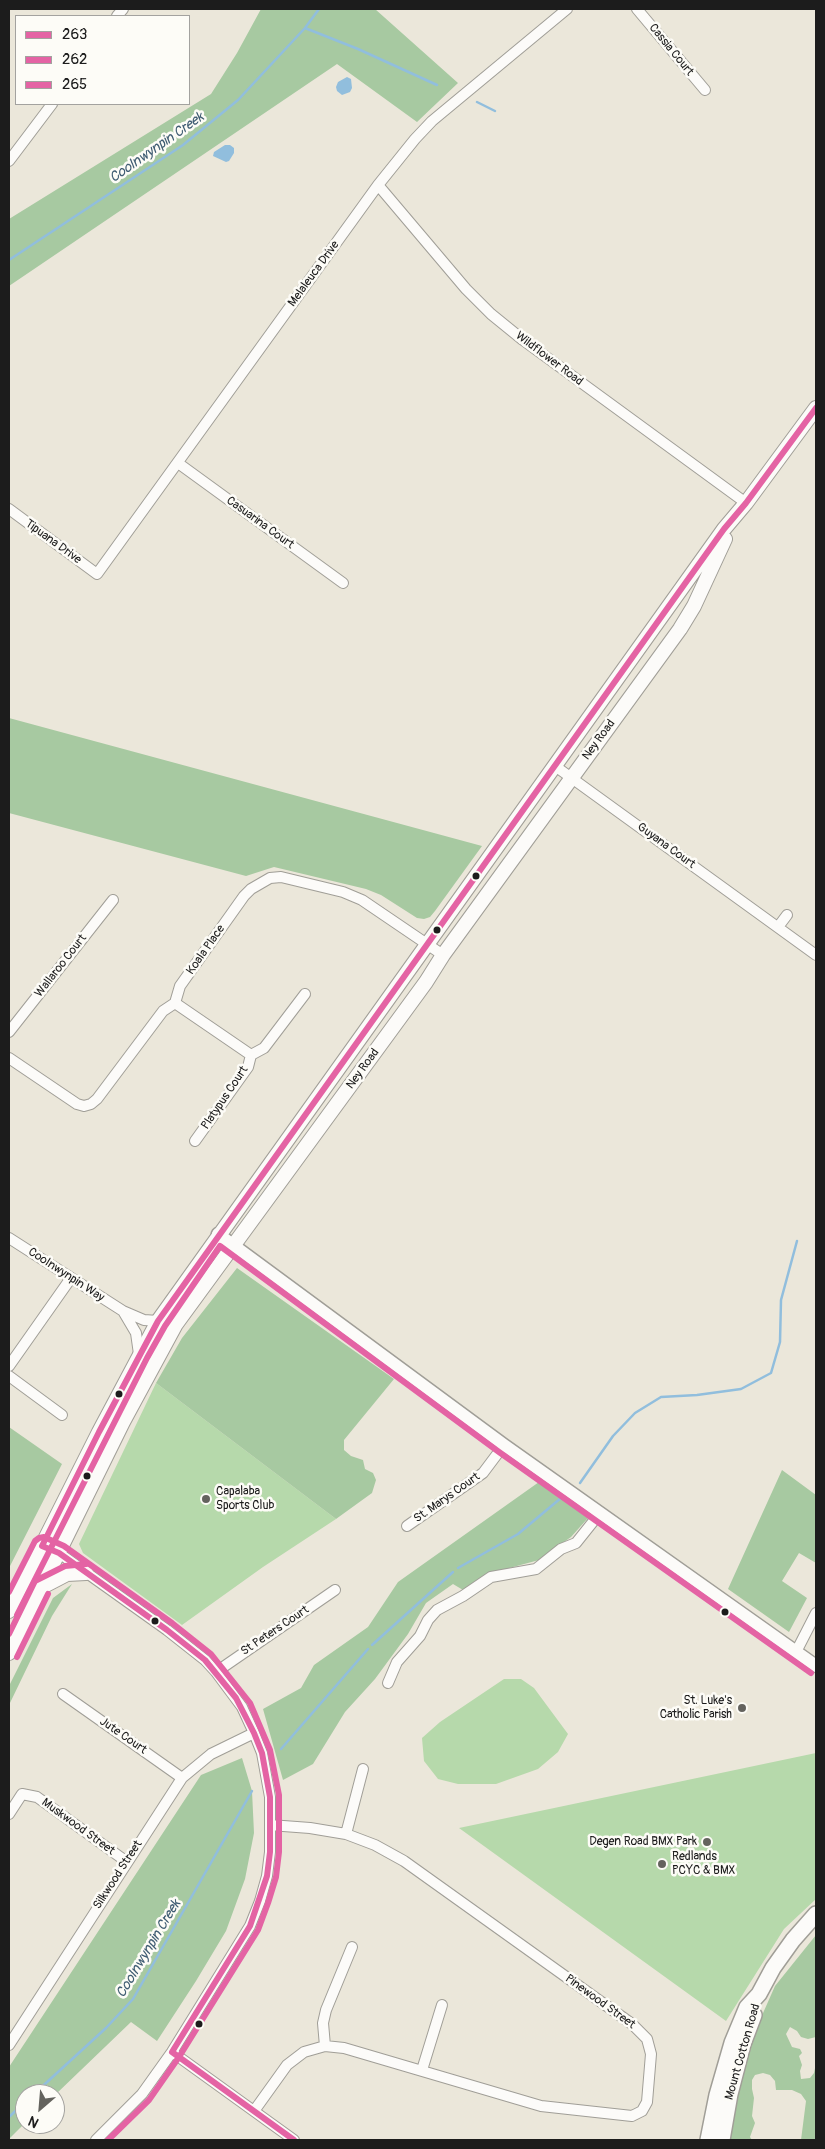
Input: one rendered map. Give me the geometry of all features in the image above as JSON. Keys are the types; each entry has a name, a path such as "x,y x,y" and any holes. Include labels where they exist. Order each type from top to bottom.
{"main road":[{"name":"Ney Road","path":"9,1612 139,1354 158,1321 218,1234 428,944 718,537 816,408"},
{"name":"Ney Road","path":"9,1654 123,1422 176,1324 426,982 443,955 680,629 694,606 726,536 746,502"},
{"path":"41,1588 67,1574 86,1573"},
{"name":"Mount Cotton Road","path":"708,2140 717,2095 732,2043 747,2007 758,1994 773,1968 793,1940 816,1914"},
{"name":"Mount Cotton Road","path":"722,2140 730,2094 743,2044 756,2011 758,1994"}],"street":[{"name":"Melaleuca Drive","path":"97,574 378,185 415,139 432,121 567,9"},
{"name":"Cassia Court","path":"637,9 705,90"},
{"path":"9,161 51,105"},
{"name":"Wildflower Road","path":"378,185 466,289 491,314 523,340 746,502"},
{"name":"Casuarina Court","path":"178,463 343,583"},
{"name":"Tipuana Drive","path":"9,510 97,574"},
{"name":"Guyana Court","path":"554,766 816,955"},
{"name":"Koala Place","path":"9,1058 77,1104 84,1106 90,1104 97,1099 163,1011 175,1003 180,986 244,896 251,889 270,878 281,877 343,892 380,910 443,955"},
{"name":"Wallaroo Court","path":"9,1032 113,900"},
{"path":"778,927 787,915"},
{"path":"251,1055 264,1048 305,994"},
{"name":"Platypus Court","path":"175,1003 251,1055 248,1067 195,1141"},
{"path":"218,1234 504,1445 816,1666"},
{"name":"Coolnwynpin Way","path":"9,1238 123,1311 144,1320 158,1321"},
{"path":"9,1366 71,1278"},
{"name":"Coolnwynpin Way","path":"123,1311 136,1333 139,1354"},
{"path":"9,1376 62,1415"},
{"name":"St. Marys Court","path":"406,1526 483,1473 504,1445"},
{"path":"388,1683 397,1662 420,1636 428,1620 437,1610 463,1596 491,1577 536,1569 562,1549 576,1543 600,1513"},
{"path":"42,1546 59,1553 189,1646 216,1672 242,1707 254,1733 262,1753 270,1797 270,1852 267,1876 250,1926 172,2052 142,2094 100,2139"},
{"name":"St Peters Court","path":"216,1672 335,1590"},
{"path":"796,1652 816,1613"},
{"name":"Jute Court","path":"64,1694 182,1778"},
{"name":"Silkwood Street","path":"9,2045 182,1778 211,1754 254,1733"},
{"path":"346,1834 363,1769"},
{"name":"Muskwood Street","path":"9,1814 22,1794 37,1797 127,1862"},
{"name":"Pinewood Street","path":"254,2111 287,2065 304,2052 325,2046 344,2048 541,2106 632,2116 642,2111 647,2102 651,2054 647,2039 632,2024 404,1861 375,1845 346,1834 310,1828 270,1825"},
{"path":"325,2046 323,2023 326,2010 352,1947"},
{"path":"422,2070 442,2005"},
{"path":"172,2052 294,2140"}],"green space":[{"path":"261,9 375,9 458,83 417,122 337,64 9,286 9,219 211,94 237,53"},
{"path":"9,718 482,846 435,911 430,917 424,919 417,918 381,895 366,889 274,867 246,876 9,813"},
{"path":"237,1268 394,1379 344,1440 344,1450 351,1456 363,1460 365,1469 373,1473 376,1480 372,1493 336,1519 156,1383 182,1338"},
{"name":"Capalaba Sports Club","path":"156,1383 336,1519 263,1567 182,1625 83,1553 79,1544"},
{"path":"9,1427 62,1464 9,1568"},
{"path":"782,1470 816,1495 816,1563 799,1553 782,1581 807,1598 789,1632 728,1589"},
{"path":"539,1482 588,1518 571,1537 539,1560 487,1574 463,1590 453,1584 426,1603 408,1634 375,1679 345,1712 313,1764 283,1780 263,1709 301,1688 314,1665 368,1627 398,1582"},
{"path":"72,1584 52,1616 9,1705 9,1686 53,1598"},
{"path":"504,1679 521,1679 534,1688 568,1734 558,1752 538,1769 496,1784 458,1784 438,1779 424,1761 422,1738 440,1722"},
{"name":"Redlands PCYC & BMX","path":"816,1753 816,1899 784,1929 726,2021 459,1828"},
{"path":"242,1758 252,1791 254,1833 245,1879 226,1931 157,2041 131,2022 65,2085 15,2084 15,2133 9,2139 9,2067 201,1775"},
{"path":"816,1935 816,2037 808,2039 801,2037 797,2031 790,2027 786,2034 792,2047 800,2049 802,2053 799,2056 802,2065 800,2071 801,2079 810,2078 814,2073 816,2063 816,2140 801,2140 806,2101 801,2094 792,2090 776,2090 775,2081 770,2075 763,2073 755,2075 752,2080 754,2098 752,2116 755,2123 750,2137 752,2140 730,2140 739,2089 756,2029 775,1986"}],"water":[{"path":"347,77 351,79 352,88 350,92 342,95 337,91 336,87 338,82"},
{"path":"225,145 230,145 234,148 234,153 229,161 226,162 213,156 214,152"}],"waterway":[{"name":"Coolnwynpin Creek","path":"9,260 183,145 238,100 305,28 319,9"},
{"path":"305,28 358,49 437,85"},
{"path":"477,102 495,111"},
{"name":"Coolnwynpin Creek","path":"580,1483 613,1436 635,1413 661,1397 697,1395 741,1389 771,1373 780,1342 781,1300 797,1241"},
{"name":"Coolnwynpin Creek","path":"458,1568 518,1534 561,1498"},
{"name":"Coolnwynpin Creek","path":"372,1645 453,1572"},
{"name":"Coolnwynpin Creek","path":"281,1749 368,1649"},
{"name":"Coolnwynpin Creek","path":"45,2084 106,2028 133,1999 252,1791"},
{"name":"Coolnwynpin Creek","path":"9,2117 15,2111"}],"transit line":[{"name":"263","path":"294,2140 172,2052 250,1926 267,1876 270,1852 270,1797 262,1753 254,1733 236,1698 205,1660 167,1630 59,1553 42,1546 99,1432 158,1321 724,529 746,503 816,408"},
{"name":"262","path":"17,1615 147,1358 165,1326 220,1246 499,1452 811,1673"},
{"name":"265","path":"9,1592 35,1541 44,1537 64,1546 172,1623 211,1654 250,1703 270,1750 279,1795 279,1852 276,1877 258,1930 179,2057 149,2100 108,2140"},
{"name":"265","path":"9,1634 35,1581 65,1566 86,1564"},
{"name":"262","path":"17,1657 48,1594"}],"place":[{"name":"Capalaba Sports Club","path":"206,1499"},
{"name":"St. Luke's Catholic Parish","path":"742,1708"},
{"name":"Degen Road BMX Park","path":"707,1842"},
{"name":"Redlands PCYC & BMX","path":"662,1864"}]}
